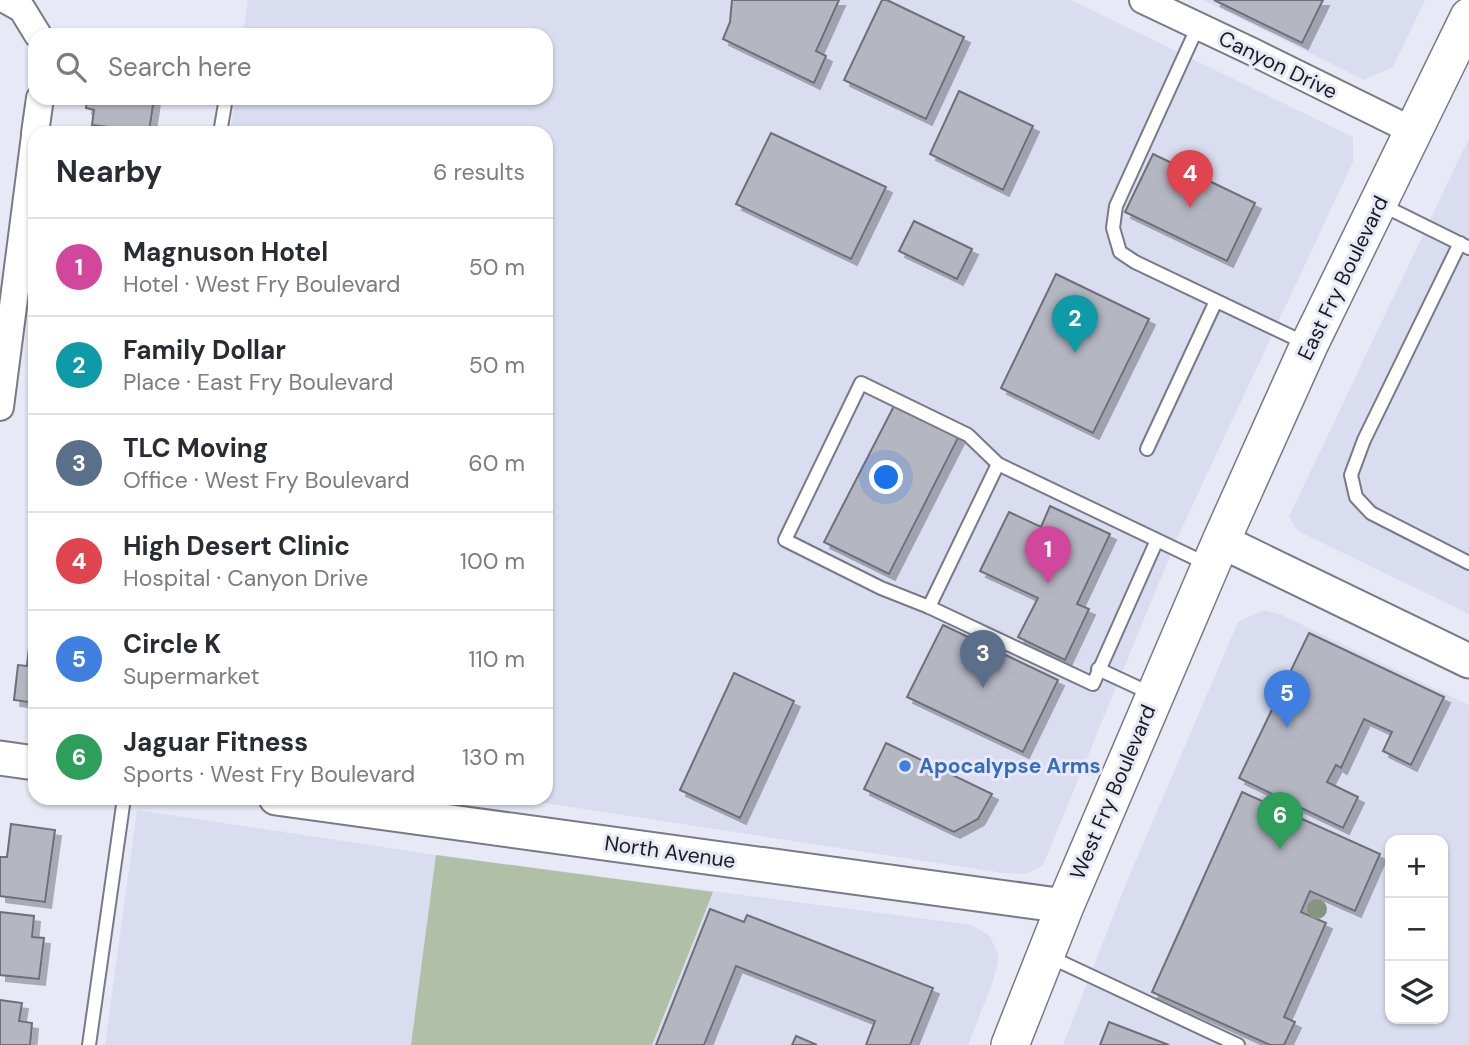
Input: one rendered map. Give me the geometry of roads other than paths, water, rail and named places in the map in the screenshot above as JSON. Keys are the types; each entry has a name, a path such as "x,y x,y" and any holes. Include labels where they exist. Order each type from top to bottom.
{"main road":[{"name":"East Fry Boulevard","path":"1216,553 1310,345 1469,17"},
{"name":"West Fry Boulevard","path":"1010,1045 1065,906 1216,553"}],"street":[{"path":"6,0 22,9 34,28"},
{"name":"Canyon Drive","path":"1143,0 1176,7 1198,26 1413,131"},
{"path":"36,126 39,105"},
{"path":"0,407 28,189"},
{"path":"1216,553 1469,661"},
{"path":"0,758 28,763"},
{"name":"North Avenue","path":"327,805 1065,906"}],"lane":[{"path":"1198,26 1116,206 1113,228 1120,252 1135,262 1310,345"},
{"path":"221,126 225,105"},
{"path":"1378,204 1464,246 1364,440 1351,475 1356,497 1371,513 1469,563"},
{"path":"1147,449 1216,301"},
{"path":"1157,540 1093,684 929,607 881,588 785,540 862,383 968,435 998,464 1157,540 1216,553"},
{"path":"929,607 998,464"},
{"path":"1098,669 1155,695"},
{"path":"89,1045 123,805"},
{"path":"1045,955 1238,1045"}],"place":[{"name":"High Desert Clinic","path":"1190,208"},
{"name":"Family Dollar","path":"1075,353"},
{"name":"Magnuson Hotel","path":"1048,584"},
{"name":"TLC Moving","path":"983,688"},
{"name":"Circle K","path":"1287,728"},
{"name":"Apocalypse Arms","path":"905,766"},
{"name":"Jaguar Fitness","path":"1280,850"}]}
